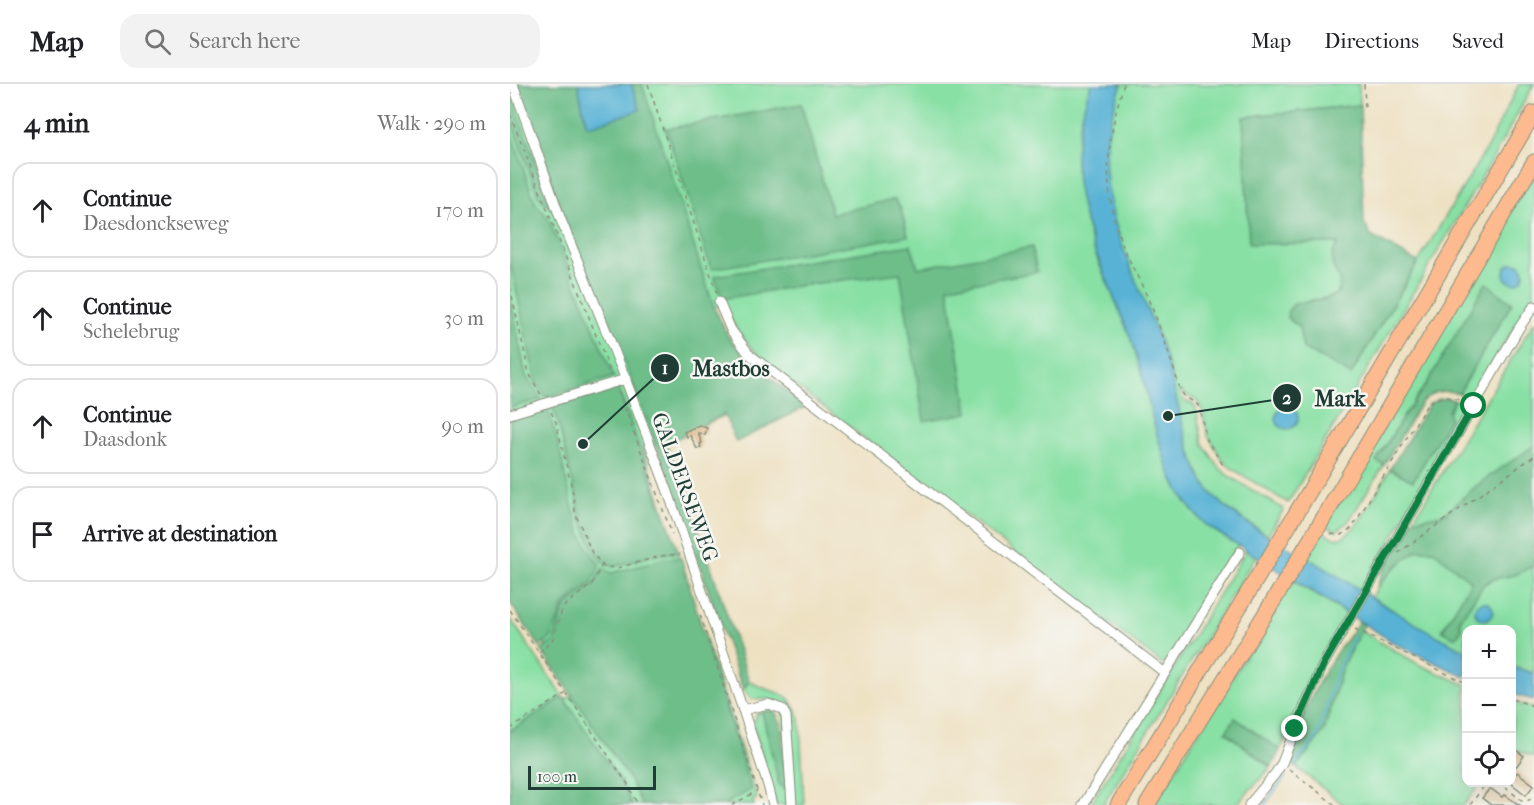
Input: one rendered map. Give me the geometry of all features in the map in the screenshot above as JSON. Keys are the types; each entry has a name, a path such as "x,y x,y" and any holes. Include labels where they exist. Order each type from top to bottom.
{"highway":[{"path":"1118,805 1300,507 1534,113"},
{"path":"1147,805 1323,519 1534,162"}],"street":[{"name":"GALDERSEWEG","path":"513,84 561,220 626,379 667,489 744,710 773,805"},
{"path":"719,302 731,330 749,354 1165,674"},
{"path":"1249,805 1282,763 1317,677 1519,328 1534,306"},
{"path":"510,414 626,379"},
{"path":"1083,805 1240,552"},
{"path":"744,710 768,704 782,710 786,716 792,805"}],"path":[{"path":"648,84 719,302"},
{"path":"1124,84 1114,114 1108,148 1109,185 1116,224 1155,316 1182,393 1198,405 1207,440 1223,465"},
{"path":"1364,84 1365,108"},
{"name":"GALDERSEWEG","path":"510,114 614,383 622,397 672,534"},
{"path":"510,287 529,372 556,422 574,497 575,513 592,553 608,568 680,554"},
{"path":"1331,534 1344,534 1352,528 1428,403 1439,396 1454,398 1474,406"},
{"path":"1388,555 1400,552 1534,456"},
{"path":"539,653 553,639 566,604 592,584 602,564"},
{"path":"698,607 762,805"},
{"path":"510,610 627,783 638,805"},
{"path":"1347,624 1429,667 1462,681"},
{"path":"510,729 566,694"},
{"path":"1516,700 1534,706"},
{"path":"1282,763 1335,805"},
{"path":"1470,805 1485,787"},
{"path":"1504,787 1523,801 1534,796"},
{"path":"732,805 757,791"}],"green space":[{"path":"510,84 1091,84 1079,132 1077,154 1080,197 1091,242 1131,338 1158,436 1176,484 1188,505 1204,523 1238,545 1165,666 775,370 745,340 724,305 712,307 727,348 802,401 742,439 726,415 644,450 757,798 753,800 754,805 510,805 510,734 576,693 554,657 510,596","holes":["801,104 803,113 667,134 664,125 666,129"]},
{"path":"517,84 578,84 586,123 639,110 631,84 642,84 713,305 728,336 745,356 805,407 736,442 724,414 666,444 697,525 749,681 743,690 669,478 565,220"},
{"path":"1122,84 1359,84 1360,105 1244,117 1338,243 1332,260 1340,278 1339,289 1332,296 1311,300 1291,321 1299,327 1303,348 1351,374 1488,146 1519,84 1534,84 1488,167 1288,503 1223,461 1208,435 1201,407 1196,400 1182,391 1180,393 1184,401 1193,404 1196,409 1203,444 1218,466 1227,475 1284,509 1268,535 1222,504 1210,492 1202,478 1189,446 1167,363 1117,232 1106,178 1106,150 1111,116"},
{"path":"510,91 552,210 538,196 510,117"},
{"path":"801,104 832,214 895,199 901,209 908,236 711,269 666,129"},
{"path":"1360,105 1364,223 1371,236 1418,262 1351,375 1303,348 1299,327 1287,317 1288,311 1294,304 1324,299 1338,292 1340,284 1332,260 1338,243 1249,244 1243,117"},
{"path":"510,130 535,202 548,218 614,377 546,397 536,384 510,260"},
{"path":"1534,173 1534,303 1508,337 1472,398 1459,393 1512,303 1427,383 1377,461 1384,465 1348,522 1336,531 1325,525"},
{"path":"911,245 918,268 1032,247 1037,272 948,287 968,413 924,421 900,273 803,285 722,299 714,276"},
{"path":"1486,283 1512,303 1459,393 1438,392 1425,399 1384,465 1376,461 1427,383"},
{"path":"510,296 526,376 541,399 510,408"},
{"path":"1534,322 1534,446 1481,482 1444,514 1413,520"},
{"path":"618,388 679,553 654,556 612,567 604,563 595,553 579,513 558,422 552,407"},
{"path":"1447,398 1455,400 1448,411 1450,419 1413,481 1390,469 1429,404"},
{"path":"1455,400 1468,405 1362,591 1305,557 1321,531 1339,538 1353,528 1368,508 1390,469 1413,481"},
{"path":"547,408 554,427 574,512 589,550 600,565 591,583 564,605 551,638 540,647 510,603 510,419"},
{"path":"1534,446 1534,566 1515,575 1493,579 1484,584 1460,620 1461,630 1456,638 1442,631 1471,582 1433,550 1418,550 1396,566 1377,587 1381,574 1413,520 1444,514 1481,482"},
{"path":"1246,550 1256,556 1103,805 1090,805"},
{"path":"1418,550 1433,550 1472,582 1442,630 1456,637 1461,630 1460,620 1484,584 1493,579 1515,575 1533,565 1534,673 1516,668 1516,625 1462,625 1462,649 1416,625 1372,597 1386,576"},
{"path":"664,558 681,558 751,790 723,805 642,805 628,777 541,650 554,641 563,611 568,604 593,585 603,568 611,573"},
{"path":"1292,580 1348,615 1307,689 1280,750 1235,718 1226,732 1271,767 1236,805 1154,805"},
{"path":"510,618 563,697 510,731"},
{"path":"1359,621 1364,625 1343,665 1324,731 1296,767 1292,764 1294,750 1301,723 1312,697 1335,655"},
{"path":"1361,631 1420,665 1462,683 1462,787 1478,787 1464,805 1344,805 1296,767 1324,731 1343,665"},
{"path":"749,681 785,696 795,708 800,719 804,805 794,805 782,705 771,700 751,699 743,690"},
{"path":"563,697 621,782 632,805 510,805 510,731"},
{"path":"1516,703 1534,708 1534,757 1516,750"},
{"path":"768,710 775,712 781,723 788,791 779,784 762,712"},
{"path":"762,712 779,784 788,791 788,805 776,805 753,724 757,713"},
{"path":"1235,718 1280,750 1271,767 1226,732"}],"water":[{"path":"578,84 631,84 640,110 589,126 586,123"},
{"path":"1091,84 1122,84 1114,105 1107,138 1105,161 1109,197 1122,245 1167,362 1184,431 1203,481 1212,494 1234,514 1462,649 1462,675 1396,644 1209,527 1191,509 1166,463 1130,337 1086,223 1076,169 1077,144"},
{"path":"1514,263 1521,266 1524,273 1521,280 1514,283 1507,280 1504,273 1507,266"},
{"path":"1283,407 1291,407 1298,414 1298,422 1291,429 1283,429 1276,422 1276,414"},
{"path":"1484,602 1492,607 1493,611 1488,619 1484,620 1476,615 1475,611 1480,603"},
{"path":"1516,668 1534,673 1534,700 1516,695"}],"building":[{"path":"699,425 707,428 705,435 698,433 702,443 697,449 690,435 687,437 684,432"},
{"path":"1516,750 1524,756 1516,767"},
{"path":"1516,773 1534,785 1526,795 1516,787"},
{"path":"1490,788 1502,797 1504,795 1520,805 1491,805 1482,798"}],"waterway":[{"path":"1295,764 1317,737 1338,668 1355,636"},
{"path":"1264,805 1286,776"}],"place":[{"name":"Mark","path":"1168,416"},
{"name":"Mastbos","path":"583,444"}],"route":[{"path":"1295,729 1323,665 1474,406"}]}
